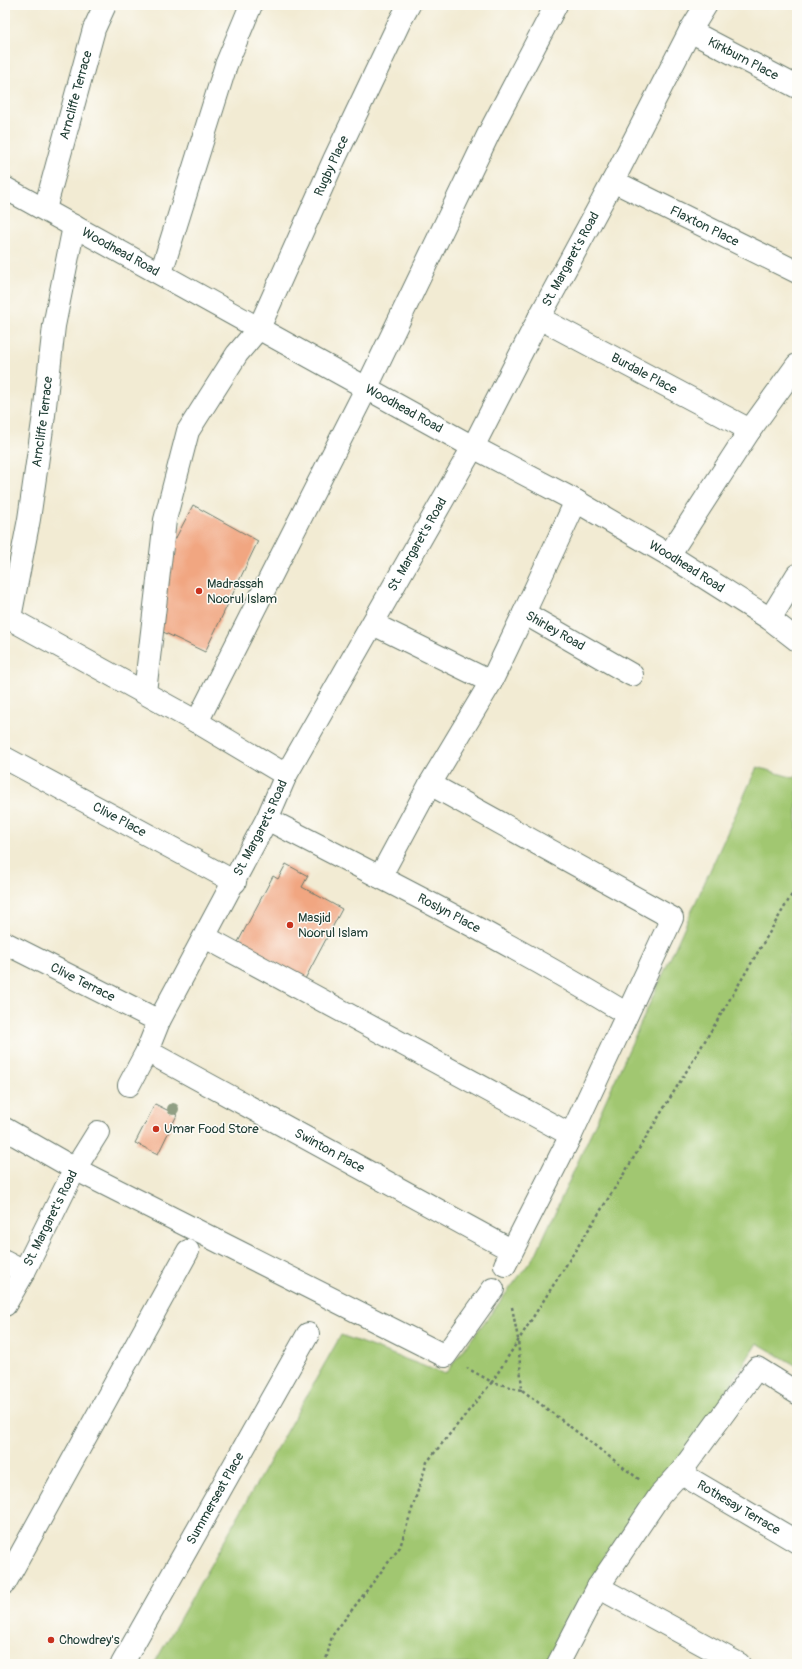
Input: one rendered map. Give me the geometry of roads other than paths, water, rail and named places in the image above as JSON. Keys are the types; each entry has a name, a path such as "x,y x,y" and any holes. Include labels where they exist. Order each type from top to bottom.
{"street":[{"name":"Arncliffe Terrace","path":"45,209 94,29 105,5"},
{"path":"160,273 226,65 252,5"},
{"name":"Rugby Place","path":"145,692 165,520 188,432 237,354 259,328 334,160 399,23 410,5"},
{"path":"197,722 367,387 488,135 556,5"},
{"name":"St. Margaret's Road","path":"129,1085 147,1051 159,1021 206,937 267,819 286,775 473,447 690,31 706,5"},
{"name":"Kirkburn Place","path":"690,31 797,87"},
{"name":"Flaxton Place","path":"612,181 797,272"},
{"name":"Woodhead Road","path":"5,188 473,447 576,501 669,555 770,619 797,640"},
{"name":"Arncliffe Terrace","path":"8,617 30,519 54,326 74,226"},
{"name":"Burdale Place","path":"539,318 750,430"},
{"path":"669,555 750,430 797,365"},
{"path":"524,613 576,501"},
{"path":"770,619 797,575"},
{"name":"Shirley Road","path":"380,877 430,784 490,682 524,613 632,675"},
{"path":"8,617 145,692 286,775"},
{"path":"373,624 490,682"},
{"name":"Clive Place","path":"5,758 235,882"},
{"path":"206,937 571,1135 672,918 430,784"},
{"name":"Roslyn Place","path":"267,819 380,877 571,980 627,1014"},
{"name":"Clive Terrace","path":"5,943 159,1021"},
{"name":"Swinton Place","path":"147,1051 508,1258 571,1135"},
{"path":"5,1129 75,1169 445,1356 493,1289"},
{"name":"St. Margaret's Road","path":"5,1304 24,1272 75,1169 98,1132"},
{"path":"5,1583 188,1251"},
{"path":"5,1262 24,1272"},
{"name":"Summerseat Place","path":"122,1664 308,1334"},
{"path":"558,1664 598,1587 660,1495 680,1473 757,1368 797,1393"},
{"name":"Rothesay Terrace","path":"680,1473 797,1542"},
{"path":"598,1587 739,1664"}],"place":[{"name":"Madrassah Noorul Islam","path":"199,591"},
{"name":"Masjid Noorul Islam","path":"290,925"},
{"name":"Umar Food Store","path":"156,1129"},
{"name":"Chowdrey's","path":"51,1640"}]}
